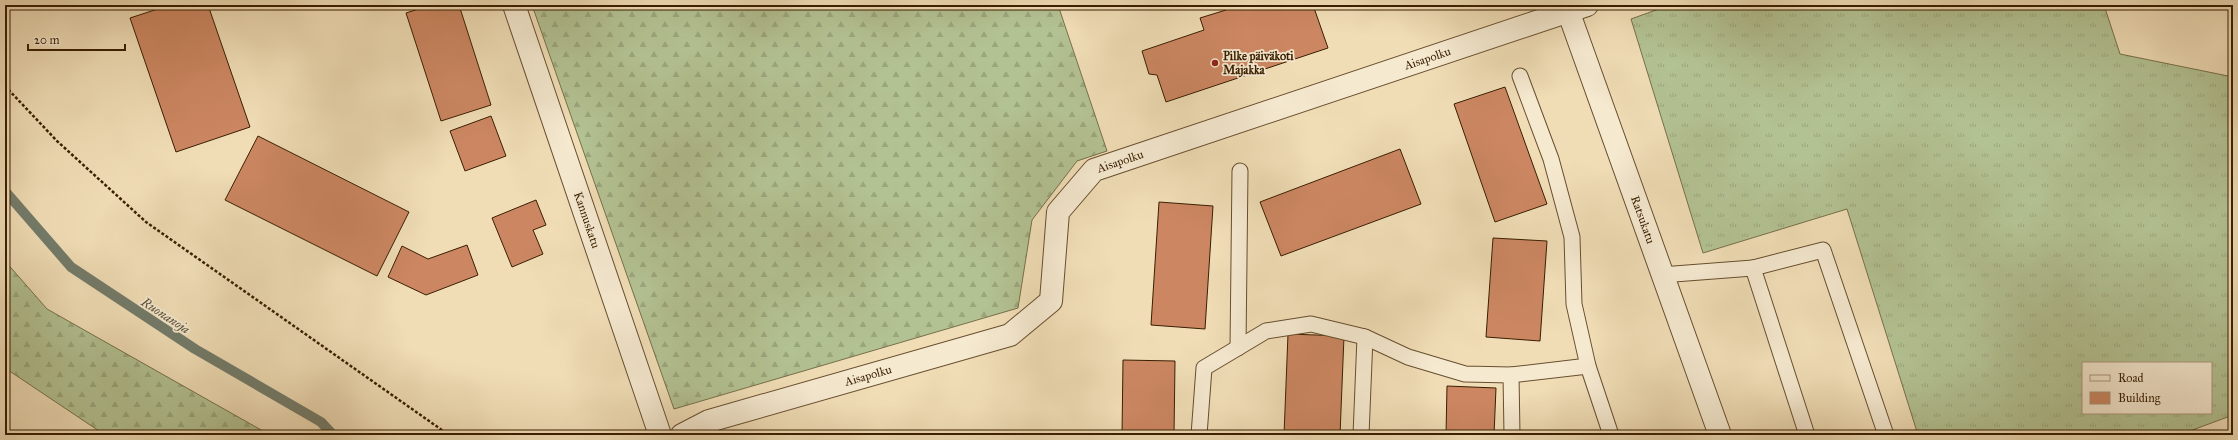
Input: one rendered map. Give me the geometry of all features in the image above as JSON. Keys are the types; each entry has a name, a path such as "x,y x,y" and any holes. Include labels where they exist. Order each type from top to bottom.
{"street":[{"name":"Kannuskatu","path":"514,5 660,435"},
{"name":"Ratsukatu","path":"1574,7 1661,275 1720,435"},
{"name":"Aisapolku","path":"682,435 709,421 1010,335 1051,301 1058,212 1094,170 1574,7"}],"lane":[{"path":"1520,76 1551,159 1572,236 1574,304 1588,366 1611,435"},
{"path":"1238,348 1240,171"},
{"path":"1661,275 1753,268 1823,250 1886,435"},
{"path":"1753,268 1807,435"},
{"path":"1200,435 1204,368 1266,331 1311,324 1365,337 1408,357 1465,374 1511,375 1588,366"},
{"path":"1361,435 1365,337"},
{"path":"1511,375 1512,435"}],"path":[{"path":"5,86 57,141 146,222 449,435"}],"green space":[{"path":"532,5 1058,5 1107,151 1077,161 1032,220 1018,308 674,409"},
{"path":"1670,5 2104,5 2120,54 2233,77 2233,415 2179,435 1918,435 1847,209 1703,253 1631,19"},
{"path":"5,261 47,309 270,435 105,435 5,368"}],"building":[{"path":"170,5 208,5 250,127 176,152 130,18"},
{"path":"431,5 459,5 491,105 441,121 406,13"},
{"name":"Pilke päiväkoti Majakka","path":"1224,5 1313,5 1328,48 1166,102 1157,75 1149,74 1142,51 1204,30 1200,18 1226,10"},
{"path":"1505,87 1547,204 1495,222 1454,104"},
{"path":"491,116 506,156 465,171 450,131"},
{"path":"258,136 409,212 377,276 225,200"},
{"path":"1400,149 1421,204 1281,256 1260,202"},
{"path":"536,200 546,225 533,230 543,254 512,267 492,218"},
{"path":"1159,202 1213,206 1205,329 1151,325"},
{"path":"1493,238 1547,241 1540,341 1486,337"},
{"path":"467,245 478,275 426,295 388,277 402,246 428,259"},
{"path":"1288,334 1344,336 1340,435 1284,435"},
{"path":"1123,360 1175,361 1174,435 1122,435"},
{"path":"1447,386 1496,388 1494,435 1446,435"}],"waterway":[{"name":"Ruonanoja","path":"5,191 71,267 195,349 321,422 333,435"}],"place":[{"name":"Pilke päiväkoti Majakka","path":"1215,63"}]}
